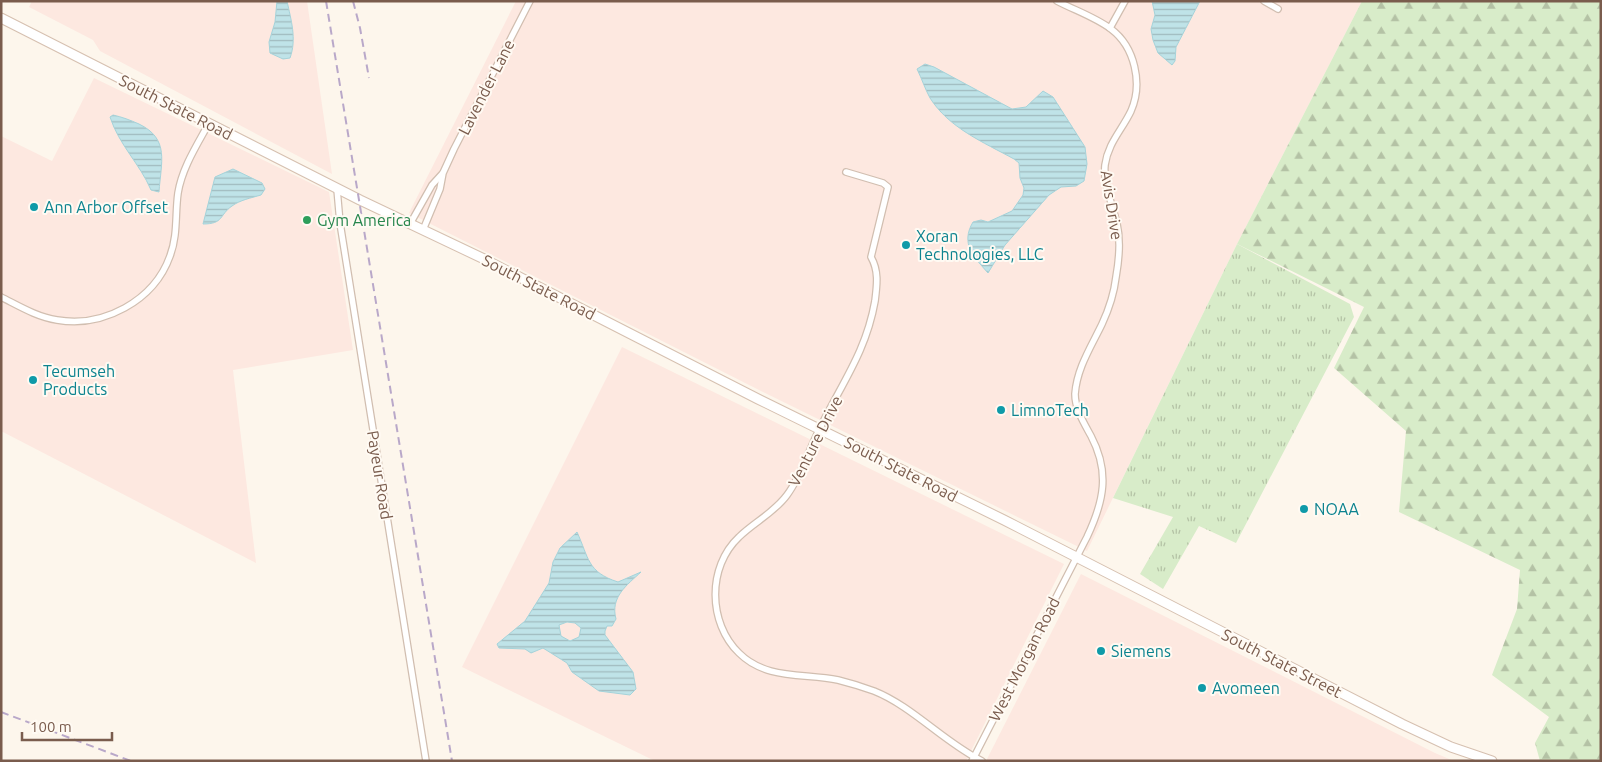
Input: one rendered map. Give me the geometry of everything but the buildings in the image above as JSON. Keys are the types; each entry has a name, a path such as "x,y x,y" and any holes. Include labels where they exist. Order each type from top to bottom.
{"main road":[{"name":"South State Road","path":"1,18 337,189 423,230 1076,557"},
{"name":"South State Street","path":"1076,557 1402,724 1451,747 1492,761"}],"street":[{"name":"Lavender Lane","path":"423,230 440,189 443,173 530,1"},
{"name":"Avis Drive","path":"1057,1 1110,28 1118,35 1130,54 1136,69 1137,85 1131,111 1110,146 1105,165 1106,184 1118,226 1119,250 1113,295 1078,376 1075,396 1081,419 1096,446 1103,472 1101,502 1094,522 1076,557"},
{"path":"1110,28 1125,1"},
{"path":"1264,1 1278,9"},
{"path":"1,297 40,316 71,322 100,319 125,307 145,294 159,277 170,257 175,239 178,193 181,182 184,172 209,123"},
{"name":"Venture Drive","path":"846,172 883,183 888,187 871,257 875,264 877,276 873,312 867,333 846,382 820,428 798,479 786,497 773,510 737,538 727,553 717,573 715,594 717,614 727,637 739,653 760,668 777,674 839,680 876,692 892,700 973,759 982,761"},
{"name":"Lavender Lane","path":"410,224 432,184 443,173"},
{"name":"Payeur Road","path":"337,189 342,233 426,761"},
{"name":"West Morgan Road","path":"973,759 1076,557"}],"shaded area":[{"path":"32,1 307,1 332,174 100,51 93,40 29,7"},
{"path":"516,1 1362,1 1237,244 1087,551 759,390 409,213"},
{"path":"94,78 329,192 353,350 233,370 256,563 1,431 1,136 52,161"},
{"path":"622,347 1064,564 966,761 655,761 462,667"},
{"path":"1081,574 1435,753 1454,761 986,761"}],"green space":[{"path":"1362,1 1601,1 1601,761 1540,761 1535,743 1549,717 1492,675 1517,609 1520,570 1399,512 1406,431 1334,368 1364,307 1237,244"},
{"path":"1237,244 1350,304 1354,317 1236,543 1199,526 1163,589 1140,574 1173,517 1113,498"}],"water":[{"path":"277,1 287,1 292,22 293,44 290,58 283,59 270,53 269,42 275,22"},
{"path":"1152,1 1200,1 1176,47 1175,61 1172,65 1158,53 1153,40 1151,29 1155,15"},
{"path":"925,64 1012,109 1026,107 1043,91 1053,97 1085,147 1087,164 1084,181 1076,186 1061,187 1049,195 1005,245 988,273 970,250 968,244 969,230 973,222 981,220 988,222 1012,211 1023,195 1024,188 1020,178 1019,163 957,126 938,109 930,98 917,69"},
{"path":"113,115 139,124 149,130 155,137 159,144 162,161 159,192 151,190 119,137 110,117"},
{"path":"233,169 262,183 265,189 261,195 232,206 218,221 203,224 215,177"},
{"path":"577,532 590,563 600,574 618,582 641,572 621,592 615,604 616,619 612,626 607,626 605,631 605,635 633,672 636,689 630,695 599,691 572,672 567,663 543,648 531,653 525,649 499,648 497,644 525,621 549,583 553,562 560,548","holes":["567,622 575,623 581,628 579,637 570,641 561,636 559,625"]}],"railway":[{"path":"326,1 452,761"},
{"path":"353,1 369,78"},
{"path":"1,712 131,761"}],"place":[{"name":"Ann Arbor Offset","path":"34,207"},
{"name":"Gym America","path":"307,220"},
{"name":"Xoran Technologies, LLC","path":"906,245"},
{"name":"Tecumseh Products","path":"33,380"},
{"name":"LimnoTech","path":"1001,410"},
{"name":"NOAA","path":"1304,509"},
{"name":"Siemens","path":"1101,651"},
{"name":"Avomeen","path":"1202,688"}]}
